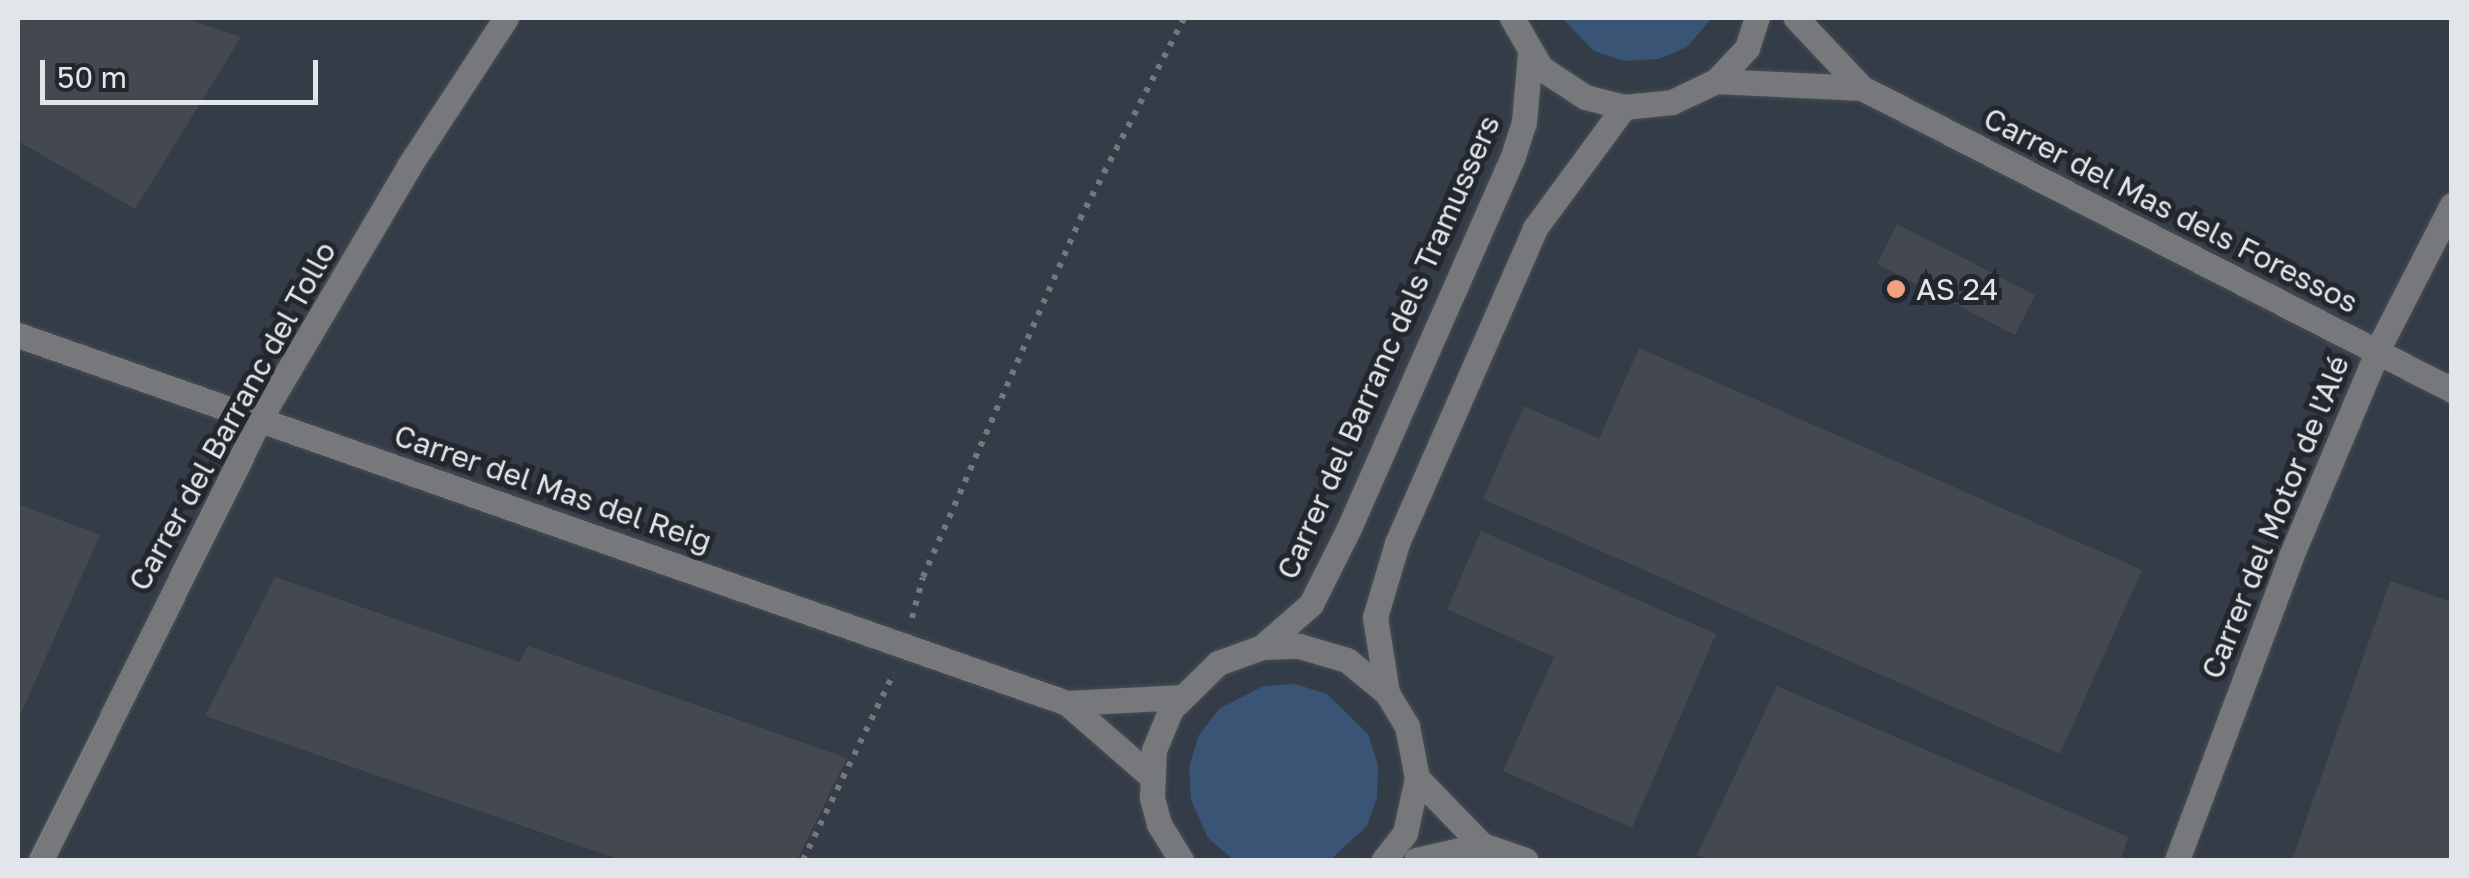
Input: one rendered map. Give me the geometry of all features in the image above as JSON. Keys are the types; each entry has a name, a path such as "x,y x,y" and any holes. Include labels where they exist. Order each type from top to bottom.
{"street":[{"name":"Carrer del Barranc del Tollo","path":"41,860 259,420 408,166 506,18"},
{"path":"1512,18 1530,53 1585,97 1624,108 1672,102 1716,81 1747,48 1757,18"},
{"name":"Carrer del Mas dels Foressos","path":"1796,18 1862,88 2452,390"},
{"name":"Carrer del Barranc dels Tramussers","path":"1262,647 1311,604 1349,528 1512,159 1524,122 1530,53"},
{"name":"Carrer del Mas dels Foressos","path":"1716,81 1862,88"},
{"path":"1387,694 1375,617 1396,543 1535,228 1624,108"},
{"name":"Carrer del Motor de l'Alé","path":"2177,860 2290,556 2377,352 2452,205"},
{"name":"Carrer del Mas del Reig","path":"18,335 1068,702 1184,697"},
{"path":"1181,860 1159,824 1153,778 1154,750 1170,710 1218,663 1262,647 1299,646 1346,660 1387,694 1406,726 1417,778 1405,833 1384,860"},
{"name":"Carrer del Mas del Reig","path":"1068,702 1153,778"},
{"path":"1417,778 1482,845 1525,860"},
{"path":"1416,860 1482,845"}],"path":[{"path":"803,860 905,646 923,577 1080,219 1184,18"}],"shaded area":[{"path":"18,18 2451,18 2451,860 18,860"},
{"path":"1562,18 1712,18 1687,47 1659,59 1624,61 1594,51"},
{"path":"1295,684 1327,694 1368,734 1378,765 1377,798 1367,826 1330,860 1234,860 1208,838 1191,800 1189,767 1199,735 1219,709 1263,686"}],"building":[{"path":"18,18 185,18 241,37 135,209 18,141"},
{"path":"1897,224 2035,295 2015,335 1877,264"},
{"path":"1639,348 2142,570 2060,754 1483,499 1524,406 1599,439"},
{"path":"18,504 100,535 18,720"},
{"path":"1481,531 1716,634 1632,828 1503,771 1554,657 1447,609"},
{"path":"275,577 519,662 528,646 847,758 797,860 621,860 205,716"},
{"path":"2390,581 2452,602 2452,860 2292,860"},
{"path":"1777,686 2128,837 2121,860 1711,860 1697,855"}],"place":[{"name":"AS 24","path":"1896,289"}]}
